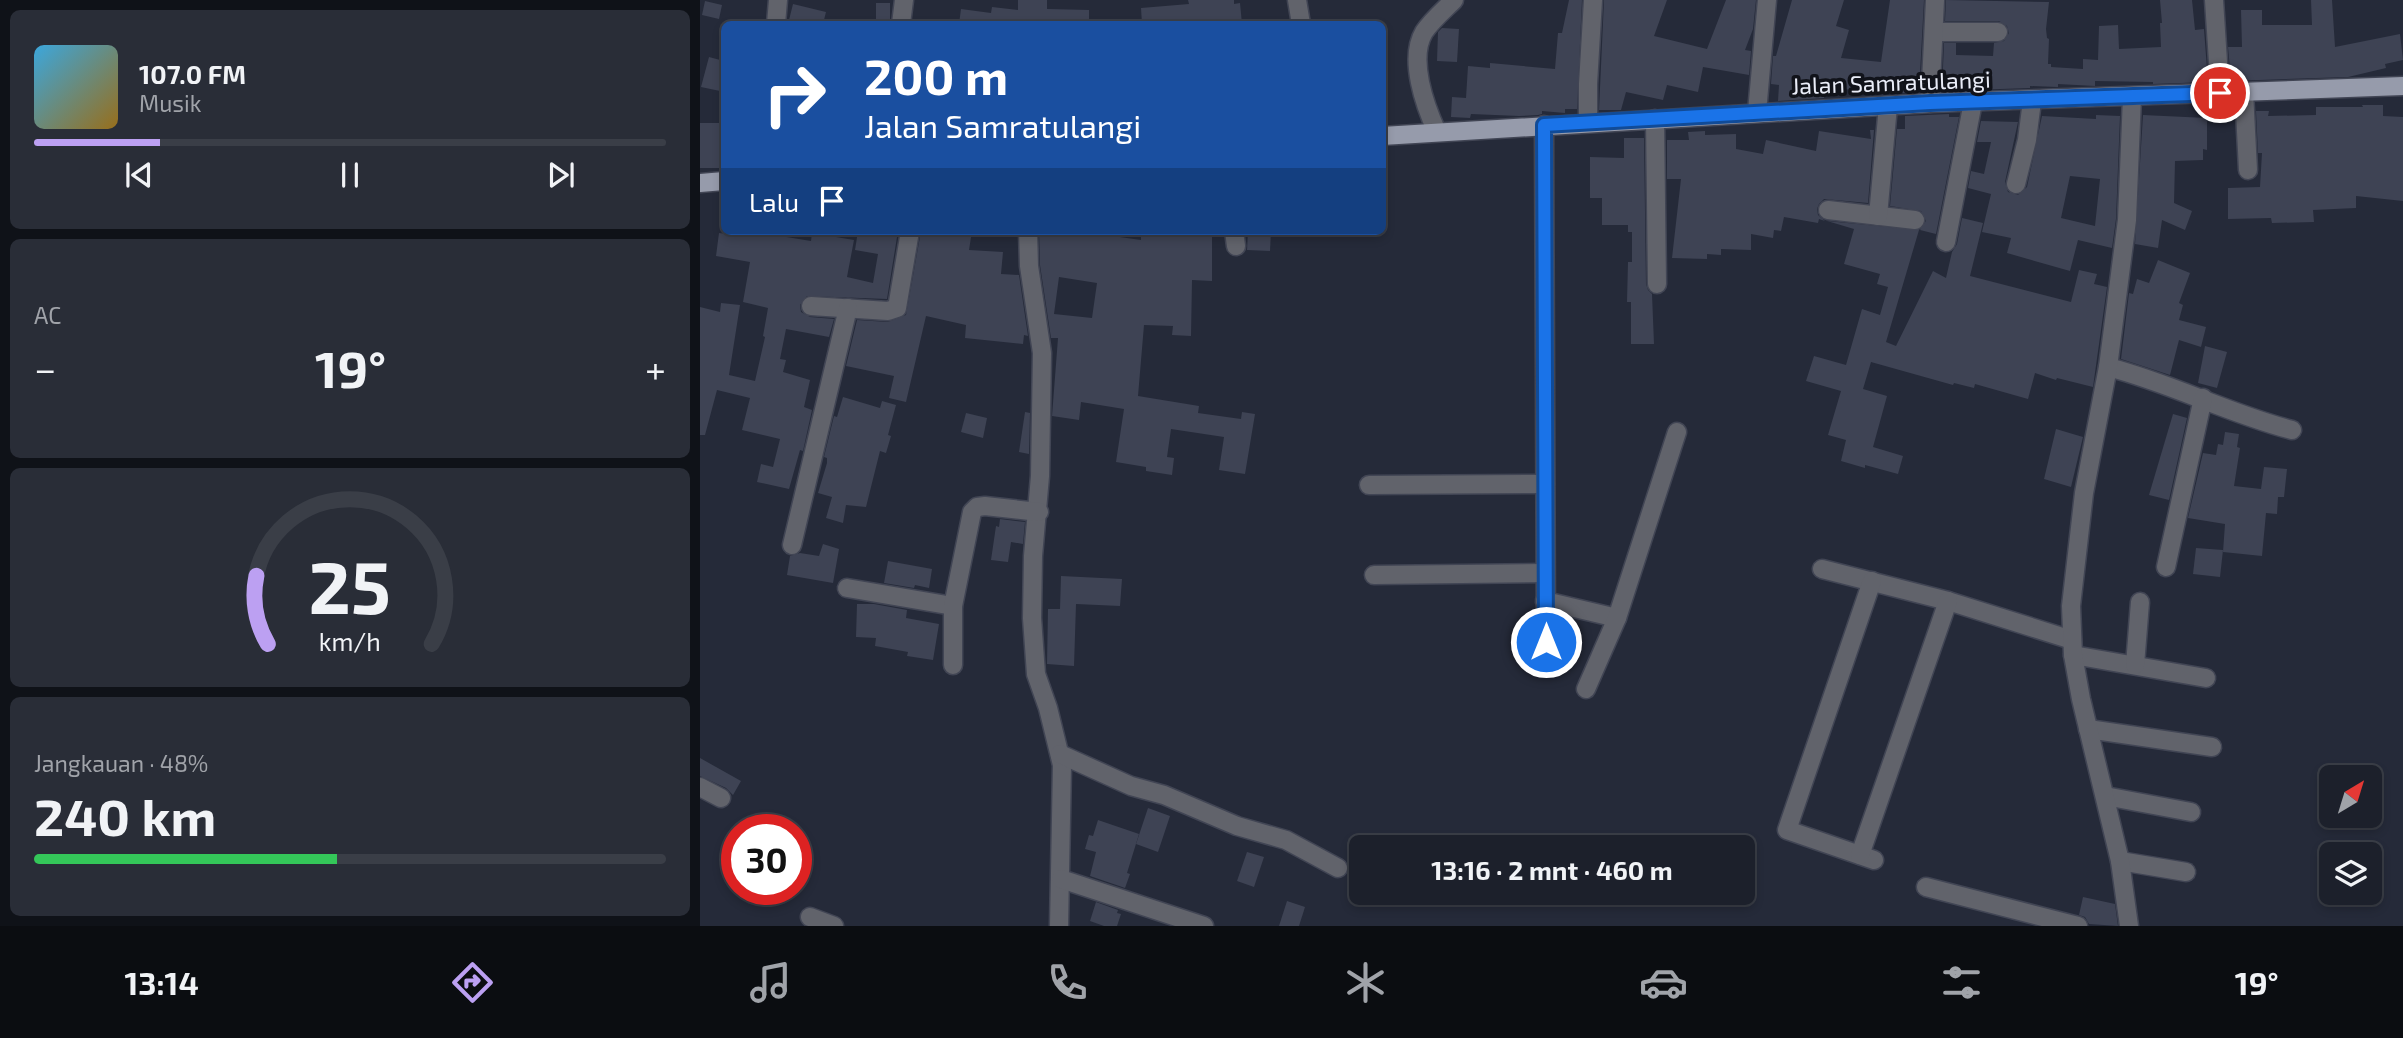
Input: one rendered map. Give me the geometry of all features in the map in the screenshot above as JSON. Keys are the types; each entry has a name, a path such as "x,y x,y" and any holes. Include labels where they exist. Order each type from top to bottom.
{"main road":[{"name":"Jalan Samratulangi","path":"1386,136 1930,103 2403,86"},
{"path":"700,183 721,181"}],"street":[{"path":"776,21 778,0"},
{"path":"901,21 904,0"},
{"path":"1297,0 1300,21"},
{"path":"1437,132 1421,92 1420,40 1429,26 1454,0"},
{"path":"1588,122 1593,0"},
{"path":"1757,112 1767,0"},
{"path":"1930,103 1935,0"},
{"path":"2214,0 2220,93"},
{"path":"1934,32 1998,32"},
{"path":"2244,92 2248,170"},
{"path":"2129,926 2120,861 2088,729 2073,647 2072,593 2084,493 2108,367 2127,220 2132,97"},
{"path":"2016,184 2027,140 2032,101"},
{"path":"1946,243 1973,102"},
{"path":"1878,216 1888,106"},
{"path":"1655,119 1657,284"},
{"path":"1544,125 1546,642"},
{"path":"1828,210 1915,220"},
{"path":"811,306 888,311 897,308 909,235"},
{"path":"1028,235 1042,353 1039,512 1032,581 1034,654 1037,674 1060,754 1063,783 1059,926"},
{"path":"792,545 848,308"},
{"path":"2108,367 2148,377 2292,430"},
{"path":"2166,567 2203,398"},
{"path":"1586,689 1617,618 1677,432"},
{"path":"1369,485 1545,484"},
{"path":"953,665 953,606 972,512 977,507 985,506 1039,512"},
{"path":"1822,569 1948,601 2073,647 2135,665 2206,678"},
{"path":"1374,575 1545,573"},
{"path":"1872,581 1787,830 1867,858 1948,601"},
{"path":"847,588 953,606"},
{"path":"1545,601 1617,618"},
{"path":"2135,665 2140,602"},
{"path":"2088,729 2212,747"},
{"path":"1060,754 1131,786 1164,795 1237,826 1286,840 1338,868"},
{"path":"700,787 721,798"},
{"path":"2105,796 2192,812"},
{"path":"2120,861 2186,872"},
{"path":"1061,879 1203,926"},
{"path":"1926,887 2078,926"},
{"path":"810,917 834,926"}],"building":[{"path":"1018,0 1047,0 1047,9 1089,10 1089,21 959,21 961,9 991,13 992,7 1018,10"},
{"path":"1188,0 1234,0 1234,4 1240,3 1242,21 1142,21 1141,8 1189,4"},
{"path":"1569,0 1582,0 1577,109 1565,109 1565,113 1542,111 1542,114 1538,115 1471,114 1470,118 1451,117 1452,97 1466,98 1468,66 1490,68 1490,63 1555,69 1558,33 1562,33"},
{"path":"1604,0 1667,0 1654,36 1707,49 1726,0 1756,0 1753,29 1745,50 1751,51 1749,75 1703,67 1698,92 1667,85 1663,100 1626,92 1621,110 1599,110"},
{"path":"1792,0 1844,0 1836,26 1849,30 1841,58 1881,62 1890,0 1924,0 1919,92 1870,95 1870,92 1825,87 1824,98 1778,101 1779,85 1771,84 1773,56 1776,56"},
{"path":"1946,0 2049,2 2046,29 2049,39 2048,64 2051,64 2051,67 2083,69 2083,59 2098,60 2099,26 2118,25 2119,49 2161,47 2160,0 2192,0 2195,30 2204,29 2208,82 2153,84 2095,81 2095,86 2058,84 2058,87 1942,91 1944,43 1956,43 1956,55 1993,56 1994,43 2004,41 2009,33 2007,26 1999,21 1945,21"},
{"path":"2311,0 2332,0 2335,47 2400,34 2403,60 2385,64 2386,68 2348,77 2231,81 2228,47 2242,47 2241,10 2262,10 2262,25 2312,25"},
{"path":"705,1 722,5 719,19 702,15"},
{"path":"876,3 890,3 890,21 876,21"},
{"path":"793,4 826,12 824,21 789,21"},
{"path":"1442,28 1459,29 1457,62 1437,61 1438,32"},
{"path":"709,57 721,60 720,91 701,87"},
{"path":"2362,105 2383,105 2383,116 2403,117 2403,201 2356,196 2356,208 2313,210 2314,222 2272,223 2271,218 2228,219 2228,188 2260,187 2262,153 2258,153 2256,111 2269,111 2268,116 2316,115 2316,107 2363,107"},
{"path":"1949,114 1949,117 1959,117 1936,234 1920,230 1926,221 1921,211 1890,206 1897,129 1905,129 1905,116"},
{"path":"2096,115 2120,116 2116,219 2112,248 2078,240 2070,271 2007,253 2011,238 1982,232 1991,194 1968,188 1971,171 1984,174 1991,142 1977,142 1981,121 2018,122 2005,182 2008,192 2018,195 2027,187 2042,116 2096,119","holes":["2070,176 2100,179 2095,226 2061,218"]},
{"path":"2143,115 2207,118 2207,150 2203,149 2203,160 2175,161 2174,203 2192,211 2185,230 2162,220 2158,248 2135,244"},
{"path":"700,123 721,123 721,168 700,168"},
{"path":"1870,130 1874,130 1868,203 1824,199 1817,209 1818,215 1825,221 1819,219 1818,223 1784,217 1781,231 1774,230 1773,238 1751,234 1751,250 1721,249 1721,255 1707,254 1707,259 1672,258 1681,179 1667,179 1667,140 1689,140 1688,132 1705,131 1705,135 1736,134 1736,149 1763,154 1766,140 1816,151 1819,131 1871,139"},
{"path":"1624,138 1644,138 1646,284 1652,294 1654,344 1631,344 1631,302 1627,302 1628,262 1632,262 1632,232 1628,232 1628,225 1602,225 1602,198 1590,198 1590,157 1624,158"},
{"path":"1962,218 1983,223 1970,276 2071,302 2079,270 2097,274 2094,284 2107,287 2093,387 2035,373 2028,399 1975,384 1974,388 1954,383 1953,385 1871,362 1863,389 1887,396 1873,447 1903,456 1898,474 1841,461 1846,440 1828,435 1841,391 1806,381 1814,356 1846,365 1862,309 1880,315 1888,287 1877,284 1880,274 1844,264 1854,229 1827,221 1919,230 1886,342 1896,346 1933,271 1946,278"},
{"path":"719,233 774,235 811,241 812,235 824,235 854,240 847,277 873,283 878,254 855,250 857,235 897,235 887,299 807,296 800,305 801,312 810,317 834,319 829,337 786,329 780,359 786,360 783,372 810,380 804,407 812,410 803,451 800,450 789,489 757,482 761,464 773,467 780,439 742,430 750,398 717,390 705,435 700,435 700,307 720,312 721,303 740,305 729,375 755,381 765,337 768,308 743,302 750,262 716,256"},
{"path":"920,235 971,235 969,250 1003,252 1001,274 1019,275 1028,336 1024,335 1023,344 965,338 966,325 926,316 906,402 889,398 894,376 846,366 857,320 888,322 906,315"},
{"path":"1039,235 1105,235 1141,240 1141,235 1212,235 1212,281 1192,280 1191,336 1172,335 1173,326 1144,325 1138,396 1199,406 1198,413 1241,419 1242,412 1255,414 1245,474 1219,470 1224,437 1171,429 1167,457 1174,458 1172,475 1116,462 1124,409 1081,402 1079,420 1052,416 1058,338 1051,338 1040,265","holes":["1059,277 1097,283 1092,318 1054,314"]},
{"path":"1248,235 1271,235 1270,251 1247,250"},
{"path":"2158,260 2190,273 2179,303 2183,305 2179,320 2206,327 2201,347 2179,340 2170,375 2121,359 2129,293 2133,294 2137,279 2149,283"},
{"path":"2205,346 2227,352 2217,388 2198,383"},
{"path":"843,397 880,408 882,401 896,405 886,453 880,451 866,507 846,505 843,523 826,518 832,497 818,493 827,463 827,458 824,457 834,416 837,417"},
{"path":"1025,412 1030,413 1029,454 1019,452"},
{"path":"966,413 987,418 983,438 961,432"},
{"path":"2173,414 2187,418 2169,500 2149,495"},
{"path":"2056,429 2083,437 2071,487 2044,479"},
{"path":"2225,432 2239,434 2237,447 2240,448 2234,486 2261,489 2264,467 2287,469 2284,497 2278,497 2277,514 2266,513 2262,556 2223,552 2225,524 2188,518 2203,453 2216,455 2218,444 2223,445"},
{"path":"1000,519 1025,522 1023,544 1011,542 1008,562 991,560 996,526 999,527"},
{"path":"823,544 839,549 833,583 787,575 790,556 800,553 819,556"},
{"path":"2196,548 2223,550 2220,577 2193,574"},
{"path":"888,561 932,569 929,588 884,583"},
{"path":"1061,576 1122,579 1120,606 1076,604 1074,666 1047,664 1048,609 1060,609"},
{"path":"857,604 907,610 906,618 939,624 933,660 907,656 908,652 875,646 876,638 856,637"},
{"path":"700,758 741,781 733,795 726,788 700,776"},
{"path":"1148,808 1170,816 1158,852 1136,844"},
{"path":"1098,820 1139,834 1125,888 1090,876 1096,852 1085,849"},
{"path":"1247,852 1264,857 1254,887 1237,881"},
{"path":"2083,897 2115,904 2118,926 2089,924 2085,917 2079,915"},
{"path":"1287,901 1305,907 1299,926 1279,926"},
{"path":"1096,902 1118,910 1117,913 1121,914 1117,926 1104,926 1090,921"}],"route":[{"path":"1546,642 1544,125 1930,103 2220,93"}]}
